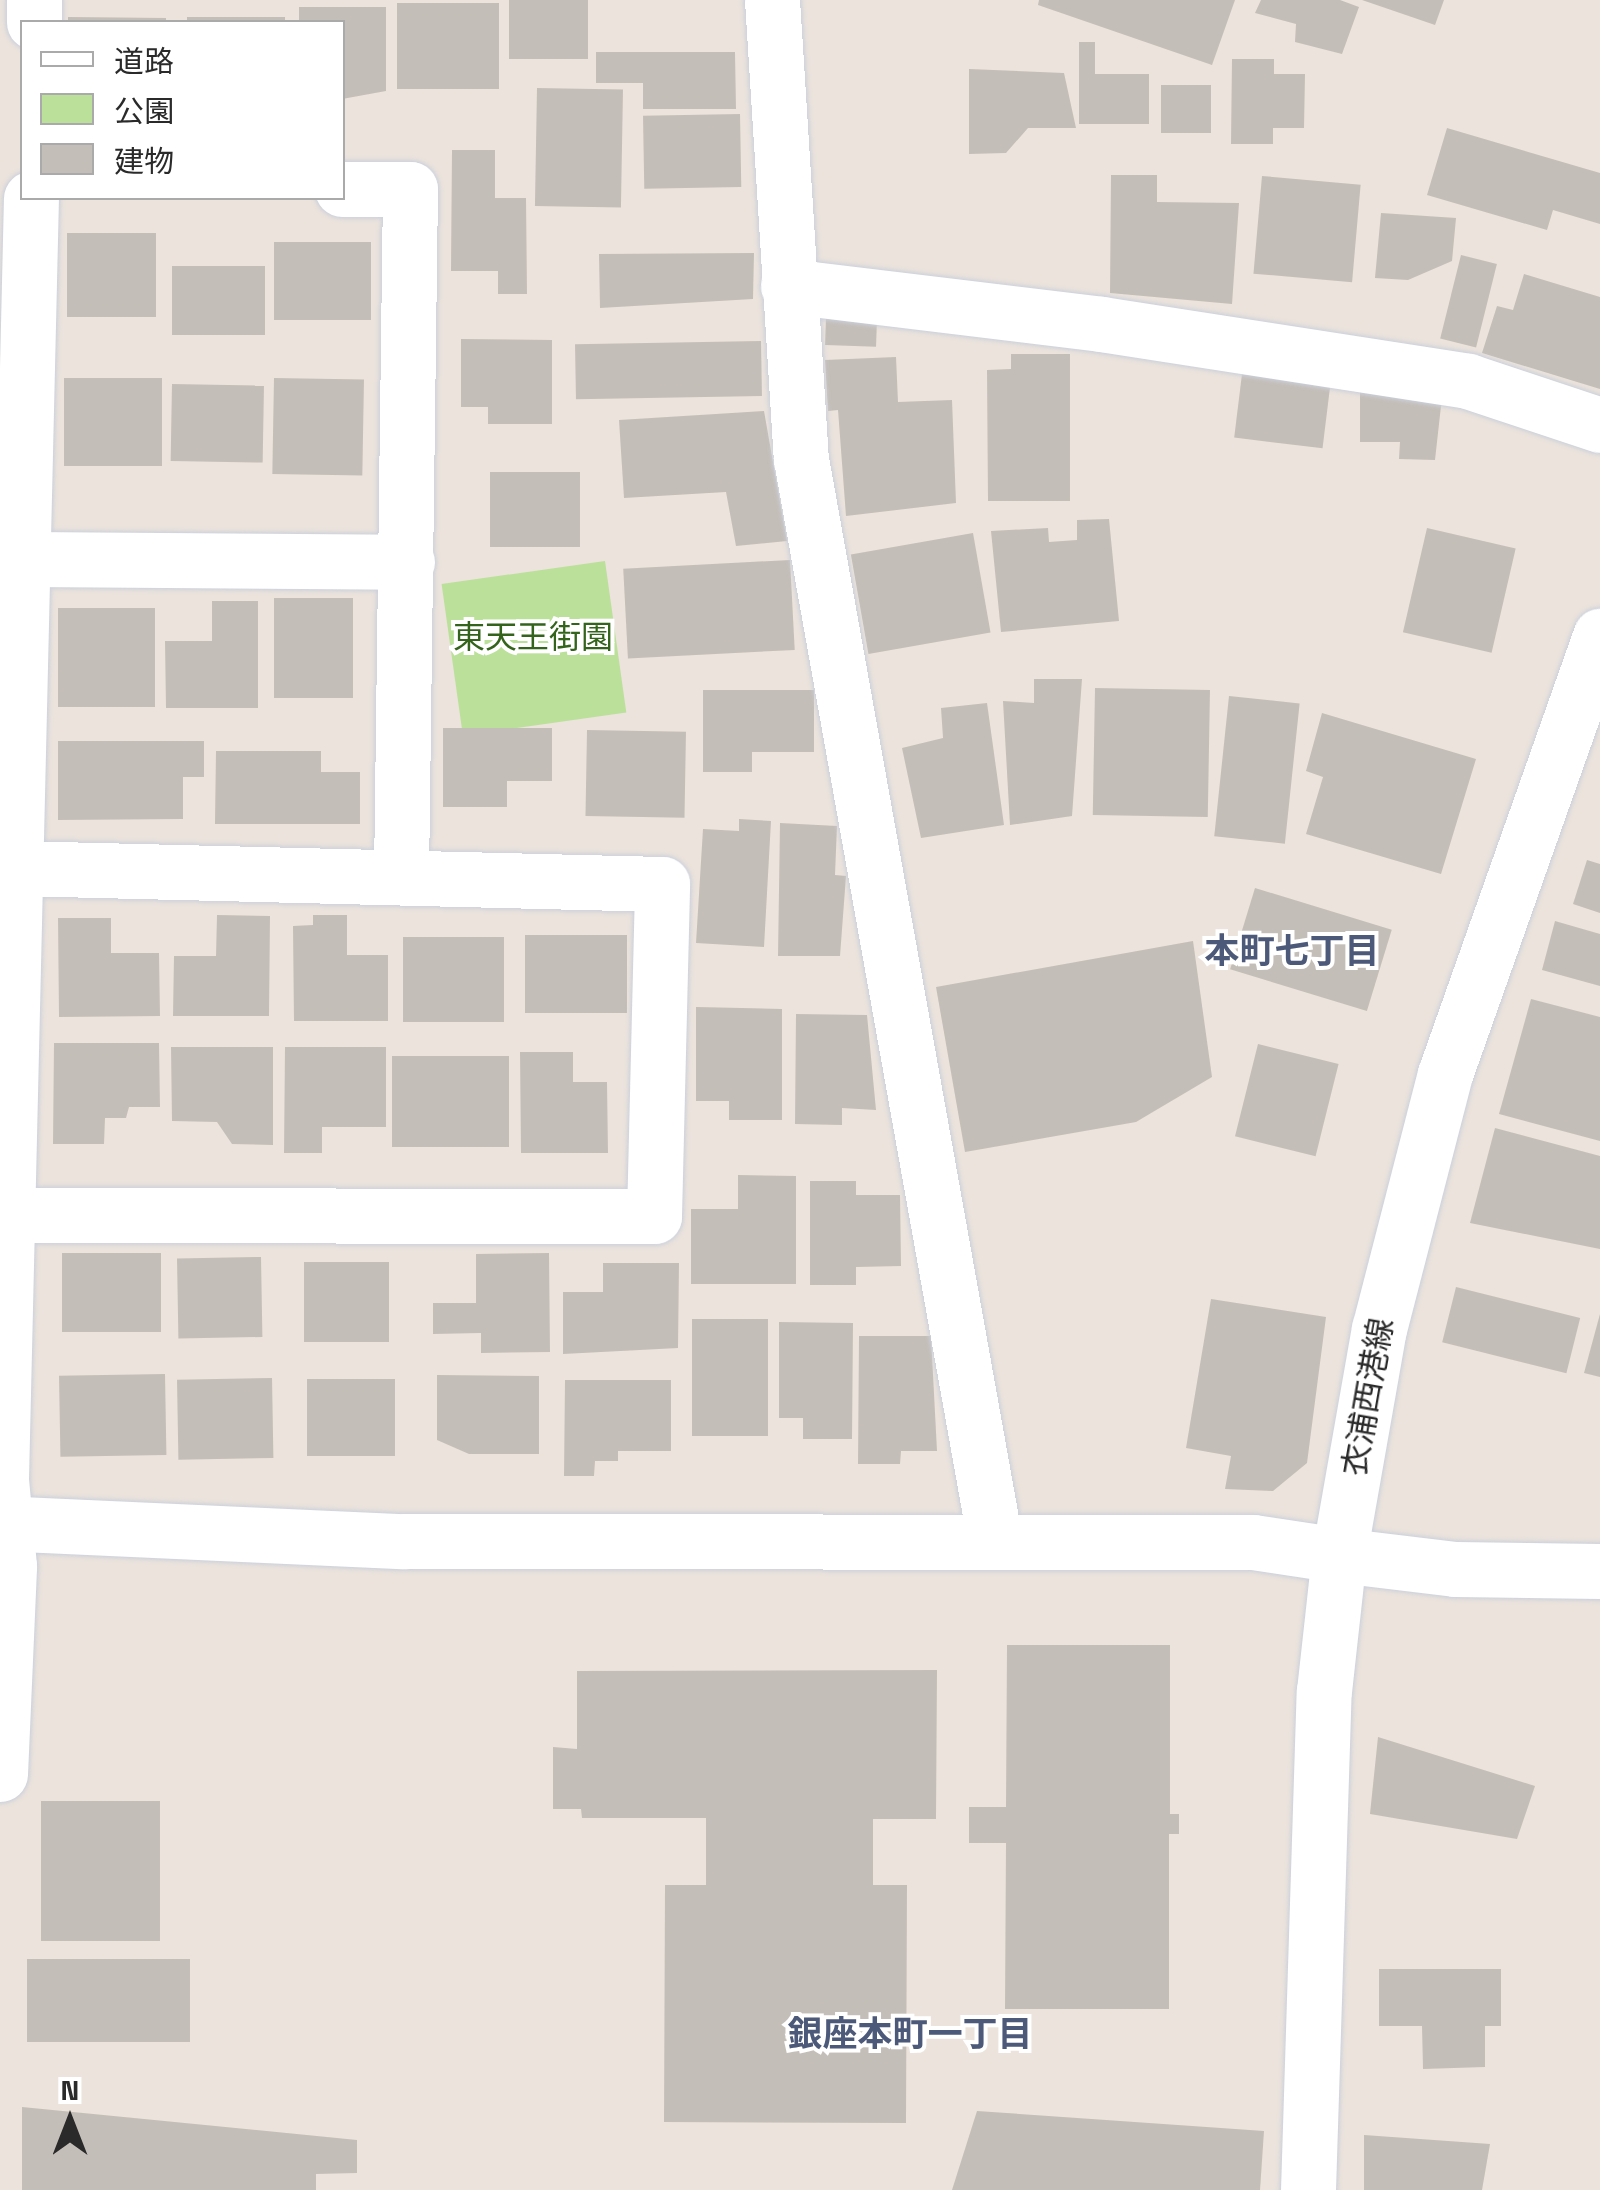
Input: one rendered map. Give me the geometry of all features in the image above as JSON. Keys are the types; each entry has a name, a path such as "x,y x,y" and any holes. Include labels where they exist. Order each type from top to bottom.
{"street":[{"path":"772,0 801,459 995,1542"},
{"path":"345,188 410,189 401,876"},
{"path":"0,1774 0,1479 10,1215 31,200"},
{"path":"788,286 1101,324 1468,381 1600,424"},
{"path":"22,559 406,562"},
{"name":"衣浦西港線","path":"1308,2190 1324,1691 1338,1555 1379,1329 1444,1074 1590,696 1600,636"},
{"path":"10,1215 654,1216 662,884 18,868"},
{"path":"2,1523 403,1541 1254,1542 1455,1569 1600,1571"}],"green space":[{"name":"東天王街園","path":"605,561 626,713 463,735 442,584"}],"building":[{"path":"509,0 588,0 588,59 509,59"},
{"path":"1039,0 1235,0 1212,65 1038,5"},
{"path":"1261,0 1340,0 1359,7 1342,54 1295,42 1296,24 1255,13"},
{"path":"1362,0 1444,0 1435,25"},
{"path":"397,3 499,3 499,89 397,89"},
{"path":"299,7 386,7 386,91 345,98 345,20 299,20"},
{"path":"68,17 166,18 166,20"},
{"path":"285,17 285,20 187,20"},
{"path":"1079,42 1095,42 1095,74 1149,74 1149,124 1079,124"},
{"path":"596,52 735,52 736,109 643,109 643,83 596,83"},
{"path":"1232,59 1274,59 1274,74 1305,74 1304,128 1273,128 1273,144 1231,144"},
{"path":"969,69 1064,73 1076,128 1028,128 1006,153 969,154"},
{"path":"1161,85 1211,85 1211,133 1161,133"},
{"path":"537,88 623,90 621,207 535,206"},
{"path":"740,114 741,187 644,189 643,116"},
{"path":"1447,128 1600,173 1600,224 1553,210 1547,230 1427,195"},
{"path":"452,150 495,150 495,198 526,198 527,294 498,294 498,271 451,271"},
{"path":"1111,175 1157,175 1157,202 1239,203 1232,304 1110,293"},
{"path":"1262,176 1361,185 1352,282 1253,274"},
{"path":"1381,213 1456,218 1452,261 1408,280 1375,278"},
{"path":"67,233 156,233 156,317 67,317"},
{"path":"274,242 371,242 371,320 274,320"},
{"path":"754,253 753,299 600,308 599,254"},
{"path":"1461,255 1497,264 1476,347 1440,338"},
{"path":"172,266 265,266 265,335 172,335"},
{"path":"1524,274 1600,297 1600,389 1482,353 1497,306 1513,310"},
{"path":"826,318 877,320 876,347 825,345"},
{"path":"461,339 552,340 552,424 488,424 488,407 461,407"},
{"path":"761,341 762,396 576,399 575,344"},
{"path":"1011,354 1070,354 1070,501 988,501 987,370 1011,369"},
{"path":"896,357 898,402 952,400 956,503 846,516 838,410 828,411 825,360"},
{"path":"1242,374 1330,385 1323,448 1234,438"},
{"path":"64,378 162,378 162,466 64,466"},
{"path":"274,378 364,380 362,476 272,474"},
{"path":"172,384 264,386 263,463 171,461"},
{"path":"1360,387 1442,397 1435,460 1399,459 1400,442 1360,442"},
{"path":"764,411 787,541 736,546 726,492 624,498 619,420"},
{"path":"490,472 580,472 580,547 490,547"},
{"path":"1109,519 1119,621 1001,632 991,531 1048,528 1049,542 1077,540 1077,520"},
{"path":"1427,528 1516,548 1492,653 1403,632"},
{"path":"973,533 991,632 868,654 851,555"},
{"path":"790,560 795,650 628,659 623,569"},
{"path":"274,598 353,598 353,698 274,698"},
{"path":"212,601 258,601 258,708 166,708 165,641 212,641"},
{"path":"58,608 155,608 155,707 58,707"},
{"path":"1034,679 1082,679 1072,816 1010,825 1003,701 1034,703"},
{"path":"1095,688 1210,690 1208,817 1093,815"},
{"path":"703,690 814,690 814,752 752,752 752,772 703,772"},
{"path":"1229,696 1300,703 1285,844 1214,836"},
{"path":"987,703 1004,825 921,838 902,748 943,738 941,708"},
{"path":"1322,713 1476,759 1441,874 1306,834 1323,777 1306,771"},
{"path":"443,728 552,728 552,781 507,781 507,807 443,807"},
{"path":"587,730 686,732 684,818 585,816"},
{"path":"58,741 204,741 204,777 183,777 183,819 58,820"},
{"path":"216,751 321,751 321,772 360,772 360,824 215,824"},
{"path":"739,819 771,821 764,947 696,943 703,829 739,831"},
{"path":"780,823 837,826 835,875 846,876 840,956 778,956"},
{"path":"1587,860 1600,864 1600,913 1573,904"},
{"path":"1255,888 1392,930 1367,1011 1230,969"},
{"path":"217,915 270,916 269,1016 173,1016 174,956 216,956"},
{"path":"313,915 347,915 347,955 388,955 388,1021 294,1021 293,926 313,925"},
{"path":"58,918 111,918 111,953 159,953 160,1016 59,1017"},
{"path":"1555,921 1600,934 1600,986 1542,970"},
{"path":"525,935 627,935 627,1013 525,1013"},
{"path":"403,937 504,937 504,1022 403,1022"},
{"path":"1193,941 1212,1077 1136,1122 965,1152 936,987"},
{"path":"1531,999 1600,1017 1600,1141 1499,1114"},
{"path":"696,1007 782,1009 782,1120 729,1120 729,1101 696,1101"},
{"path":"796,1014 867,1015 876,1110 842,1108 842,1125 795,1124"},
{"path":"54,1043 159,1043 160,1107 129,1107 126,1118 105,1118 104,1144 53,1144"},
{"path":"1258,1044 1339,1064 1316,1156 1235,1136"},
{"path":"171,1047 273,1047 273,1145 232,1144 217,1122 172,1121"},
{"path":"285,1047 386,1047 386,1127 322,1127 322,1153 284,1153"},
{"path":"520,1052 573,1052 573,1082 607,1082 608,1153 521,1153"},
{"path":"392,1056 509,1056 509,1147 392,1147"},
{"path":"1495,1128 1600,1156 1600,1249 1470,1223"},
{"path":"738,1175 796,1176 796,1284 691,1284 691,1209 738,1209"},
{"path":"810,1181 856,1181 856,1195 900,1195 901,1266 856,1267 856,1285 810,1285"},
{"path":"62,1253 161,1253 161,1332 62,1332"},
{"path":"549,1253 550,1352 481,1353 481,1333 433,1334 433,1303 476,1303 476,1254"},
{"path":"261,1257 262,1337 178,1338 177,1258"},
{"path":"304,1262 389,1262 389,1342 304,1342"},
{"path":"603,1263 679,1263 678,1348 563,1354 563,1292 603,1292"},
{"path":"1456,1287 1580,1318 1566,1373 1442,1342"},
{"path":"1211,1299 1326,1317 1307,1463 1273,1491 1225,1489 1231,1456 1186,1448"},
{"path":"1600,1314 1600,1377 1584,1373"},
{"path":"692,1319 768,1319 768,1436 692,1436"},
{"path":"779,1322 853,1323 852,1439 803,1439 803,1418 779,1418"},
{"path":"859,1336 931,1336 937,1451 901,1451 900,1464 858,1464"},
{"path":"165,1374 166,1455 60,1457 59,1376"},
{"path":"437,1375 539,1376 539,1454 469,1454 437,1440"},
{"path":"272,1378 273,1458 178,1460 177,1380"},
{"path":"307,1379 395,1379 395,1456 307,1456"},
{"path":"565,1380 671,1380 671,1451 618,1451 618,1461 595,1461 594,1476 564,1476"},
{"path":"1007,1645 1170,1645 1170,1814 1179,1814 1179,1834 1169,1834 1169,2009 1005,2009 1006,1843 969,1843 969,1807 1006,1807"},
{"path":"937,1670 936,1819 873,1819 873,1885 907,1885 906,2123 664,2122 665,1885 706,1885 706,1818 582,1818 581,1809 553,1809 553,1747 577,1749 577,1671"},
{"path":"1378,1737 1535,1786 1517,1839 1370,1814"},
{"path":"41,1801 160,1801 160,1941 41,1941"},
{"path":"27,1959 190,1959 190,2042 27,2042"},
{"path":"1379,1969 1501,1969 1501,2026 1485,2026 1485,2067 1423,2069 1422,2026 1379,2026"},
{"path":"22,2107 357,2140 357,2173 316,2174 316,2190 22,2190"},
{"path":"977,2111 1264,2131 1260,2190 952,2190"},
{"path":"1364,2135 1490,2144 1482,2190 1364,2190"}],"district":[{"name":"本町七丁目","path":"1292,951"},
{"name":"銀座本町一丁目","path":"910,2034"}]}
